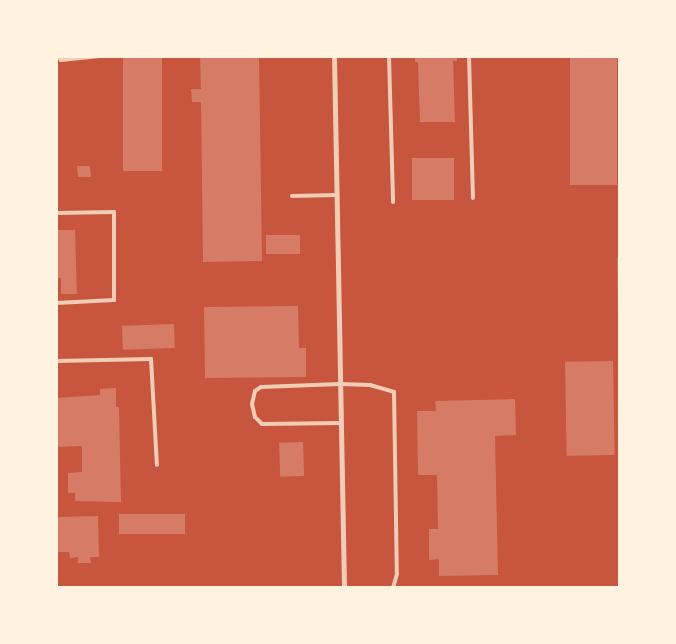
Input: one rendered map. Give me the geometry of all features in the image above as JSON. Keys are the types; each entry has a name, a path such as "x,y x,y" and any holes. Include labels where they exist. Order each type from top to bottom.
{"street":[{"path":"334,56 344,588"}],"lane":[{"path":"58,56 61,60 100,56"},
{"path":"389,56 393,202"},
{"path":"469,56 473,198"},
{"path":"292,196 336,195"},
{"path":"56,213 114,212 114,300 56,302"},
{"path":"56,361 151,359 157,465"},
{"path":"341,423 262,424 255,417 252,404 255,392 261,387 340,384 370,385 394,392 397,574 393,588"}],"building":[{"path":"123,56 162,56 162,171 123,171"},
{"path":"200,56 259,56 262,261 203,262 201,102 192,102 191,89 201,89"},
{"path":"415,56 457,56 457,61 453,61 455,122 420,122 418,62 415,62"},
{"path":"570,56 617,56 617,185 570,185"},
{"path":"412,158 454,158 454,200 412,200"},
{"path":"77,166 90,166 91,177 78,177"},
{"path":"56,230 75,230 77,294 61,294 61,278 56,278"},
{"path":"266,235 300,235 300,254 266,254"},
{"path":"617,258 620,258 620,320 618,320"},
{"path":"298,306 299,348 306,348 306,377 205,378 204,307"},
{"path":"174,324 175,348 123,350 122,326"},
{"path":"613,361 615,455 567,456 565,362"},
{"path":"116,388 116,407 119,407 121,502 75,501 75,493 68,493 68,473 82,472 82,446 56,447 56,398 100,395 100,389"},
{"path":"515,399 516,435 495,436 498,575 439,576 439,559 429,560 429,529 438,529 437,475 418,475 417,411 436,411 435,401"},
{"path":"303,442 304,476 280,477 279,443"},
{"path":"119,514 185,514 185,534 119,534"},
{"path":"98,516 99,557 90,557 91,563 78,563 78,557 70,558 69,552 56,552 56,517"}]}
